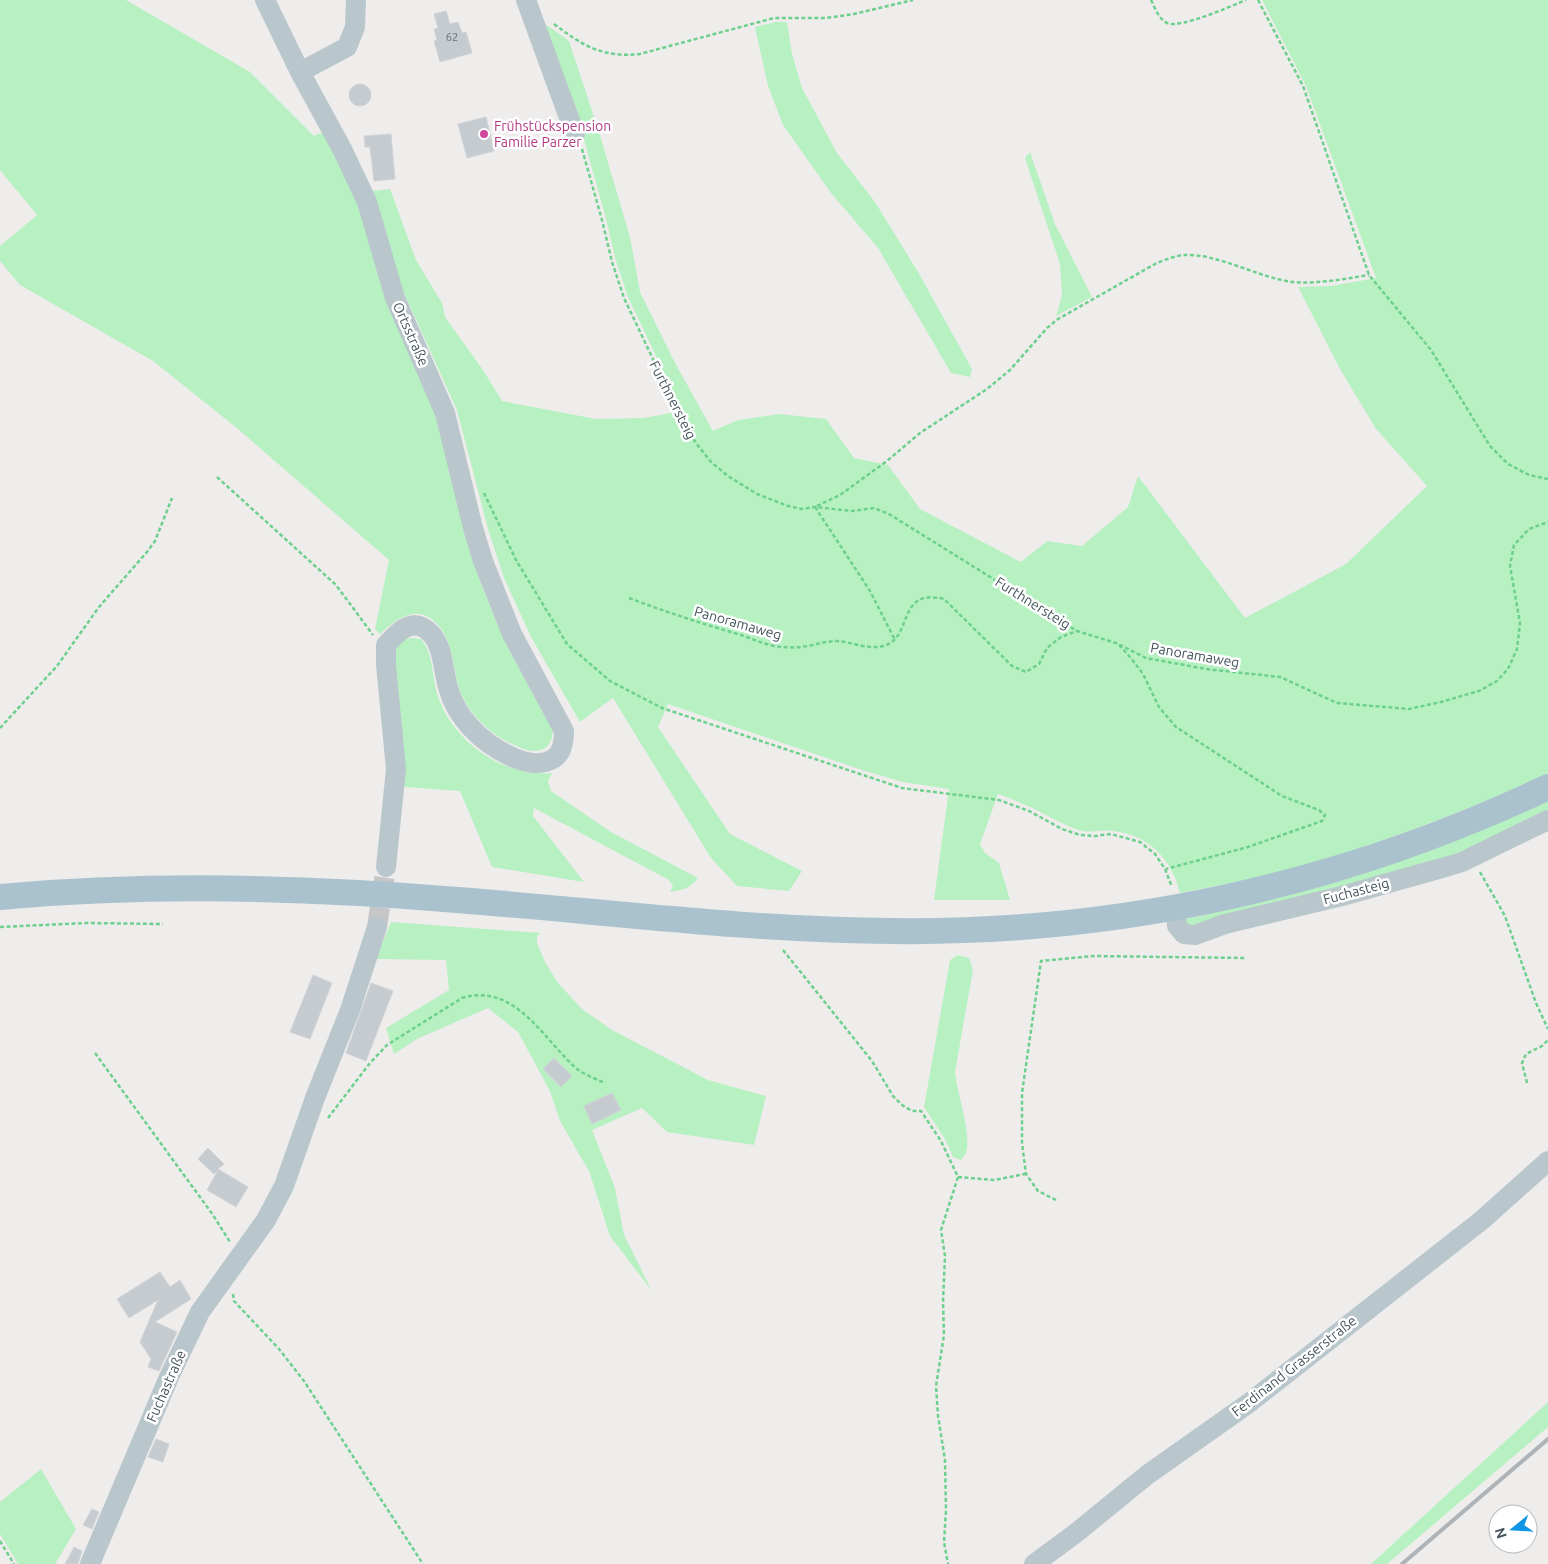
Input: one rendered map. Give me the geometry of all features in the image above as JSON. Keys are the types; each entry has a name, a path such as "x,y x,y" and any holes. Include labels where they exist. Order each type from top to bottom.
{"main road":[{"path":"0,897 56,892 172,887 268,888 458,900 745,926 893,931 973,930 1041,926 1176,908 1296,880 1359,862 1468,822 1548,787"}],"street":[{"name":"Ortsstraße","path":"265,0 300,72 342,149 367,202 395,298 445,413 482,561 512,634 564,731 564,743 560,752 552,760 536,764 517,760 496,749 475,732 458,712 448,688 442,656 435,638 424,627 412,625 400,629 386,645"},
{"path":"300,72 347,47 355,28 356,0"},
{"path":"526,0 575,134"},
{"path":"386,645 386,665 396,768 386,868"},
{"name":"Fuchasteig","path":"1176,908 1177,926 1184,934 1195,935 1225,924 1342,896 1462,862 1548,820"},
{"name":"Fuchastraße","path":"90,1564 169,1378 200,1312 266,1220 284,1186 315,1098 350,1010 377,927"},
{"name":"Ferdinand Grasserstraße","path":"1034,1564 1076,1533 1147,1475 1249,1403 1482,1220 1548,1161"}],"path":[{"path":"550,22 572,38 595,50 622,56 640,54 774,18 826,18 854,14 912,0"},
{"path":"1151,0 1158,15 1167,23 1181,24 1246,0"},
{"path":"1258,0 1303,86 1370,275 1431,350 1490,446 1508,464 1529,475 1548,479"},
{"name":"Furthnersteig","path":"575,134 581,145 612,262 624,298 680,416 696,443 711,462 728,476 757,494 788,506 802,509 816,507 852,511 874,508 889,514 1077,631"},
{"path":"895,640 870,591 816,507 840,495 920,433 986,389 1010,370 1047,328 1058,319 1155,264 1185,255 1202,256 1293,282 1329,282 1370,275"},
{"path":"217,477 336,585 377,640 386,645"},
{"path":"483,491 516,560 566,644 610,681 662,708 886,784 902,788 999,800 1029,811 1062,829 1080,835 1110,834 1125,836 1140,842 1155,854 1165,869 1171,881 1176,908"},
{"path":"0,728 57,666 99,607 151,546 162,526 172,498"},
{"name":"Panoramaweg","path":"1077,631 1116,643 1146,658 1206,669 1280,677 1337,703 1409,709 1441,702 1479,692 1497,681 1508,669 1517,649 1520,623 1510,566 1514,545 1529,530 1548,522"},
{"path":"895,640 908,611 919,599 933,596 944,599 1012,666 1026,672 1039,664 1047,648 1061,637 1077,631"},
{"name":"Panoramaweg","path":"629,598 686,619 778,647 800,647 821,642 838,641 869,647 885,645 895,640"},
{"path":"1116,643 1132,658 1143,674 1159,708 1176,727 1282,796 1319,810 1325,815 1322,821 1248,847 1165,869"},
{"path":"1462,862 1475,867 1484,876 1496,898 1505,916 1536,1003 1548,1029"},
{"path":"0,927 163,924"},
{"path":"783,950 872,1061 893,1096 912,1111 922,1111 941,1141 958,1177 941,1230 945,1256 944,1335 936,1386 938,1416 945,1460 946,1510 944,1542 948,1564"},
{"path":"1056,1200 1038,1191 1026,1174 1022,1143 1022,1093 1041,961 1093,956 1245,958"},
{"path":"326,1120 370,1062 387,1045 462,998 475,994 487,994 506,1001 528,1016 552,1044 579,1070 605,1083"},
{"path":"1527,1083 1522,1063 1526,1054 1542,1046 1548,1040"},
{"path":"95,1053 213,1215 239,1259"},
{"path":"958,1177 994,1180 1026,1174"},
{"path":"232,1293 234,1300 279,1349 304,1380 423,1564"},
{"path":"0,1541 14,1564"}],"green space":[{"path":"0,0 126,0 250,72 314,136 323,132 361,209 436,416 465,536 483,589 504,640 553,731 552,739 546,747 535,751 520,748 498,736 476,717 461,693 447,639 443,631 430,618 416,614 409,615 397,620 380,634 375,629 389,560 238,429 153,361 20,285 0,261 0,246 37,215 0,170"},
{"path":"1262,0 1548,0 1548,773 1458,813 1365,846 1272,874 1180,893 1171,869 1164,859 1156,850 1137,837 1112,831 1087,832 1078,830 998,794 980,844 985,853 999,863 1010,900 934,900 949,789 903,782 865,771 668,704 658,727 730,834 802,871 789,891 737,886 711,858 613,698 580,722 531,637 504,578 488,529 457,410 399,282 373,191 390,189 416,260 442,303 445,317 483,370 502,401 596,419 644,418 682,411 628,297 616,261 583,136 541,21 569,41 599,132 630,237 640,292 675,363 713,431 738,420 779,414 826,419 854,458 888,465 920,509 1021,562 1047,541 1082,546 1128,507 1138,476 1245,618 1346,564 1427,486 1376,429 1340,369 1298,287 1331,286 1376,278 1306,86"},
{"path":"776,22 787,22 792,54 802,88 837,153 875,202 918,272 972,369 970,377 951,373 878,248 831,193 783,125 768,86 755,27"},
{"path":"1030,152 1055,224 1092,297 1056,316 1062,295 1060,264 1025,158"},
{"path":"404,639 421,639 428,650 436,690 443,708 465,739 480,752 497,762 515,769 533,773 552,773 548,781 551,791 611,832 698,878 695,882 686,888 670,892 673,886 669,880 534,808 533,816 584,882 492,867 460,791 404,787 394,648"},
{"path":"1548,800 1548,817 1461,858 1187,931 1185,919 1273,899 1361,874 1432,849"},
{"path":"391,922 541,933 537,936 537,943 545,962 558,983 582,1009 612,1030 708,1080 766,1096 754,1145 667,1132 642,1108 592,1130 615,1188 624,1235 652,1291 610,1236 589,1171 560,1121 550,1091 518,1032 488,1008 417,1039 394,1054 386,1028 449,990 446,960 376,959"},
{"path":"958,955 969,958 973,970 955,1072 967,1136 966,1153 961,1160 953,1157 945,1139 924,1107 950,960"},
{"path":"1548,1402 1548,1427 1387,1564 1371,1564"},
{"path":"41,1469 76,1529 55,1564 18,1564 0,1534 0,1502"}],"building":[{"path":"446,11 450,24 458,22 462,33 466,32 472,53 440,62 434,41 437,40 434,29 438,28 434,14"},
{"path":"360,84 368,87 371,95 368,103 360,106 352,103 349,95 352,87"},
{"path":"486,117 494,151 467,158 458,124"},
{"path":"391,134 395,179 374,181 370,147 365,147 364,136"},
{"path":"313,975 332,983 310,1039 290,1032"},
{"path":"371,983 393,991 366,1061 346,1053"},
{"path":"554,1058 572,1076 561,1087 543,1069"},
{"path":"612,1093 621,1110 592,1124 584,1106"},
{"path":"208,1148 224,1164 218,1169 248,1187 236,1207 207,1190 218,1170 214,1174 198,1159"},
{"path":"160,1272 170,1287 180,1280 191,1299 155,1322 177,1332 159,1371 148,1367 151,1359 140,1342 158,1300 129,1318 117,1299"},
{"path":"156,1439 169,1444 163,1462 148,1457"},
{"path":"92,1509 99,1512 92,1529 83,1525"},
{"path":"74,1547 82,1551 78,1564 65,1564"}],"tunnel":[{"path":"377,927 386,867"}],"railway":[{"path":"1402,1564 1548,1439"}],"place":[{"name":"Frühstückspension Familie Parzer","path":"484,134"}]}
